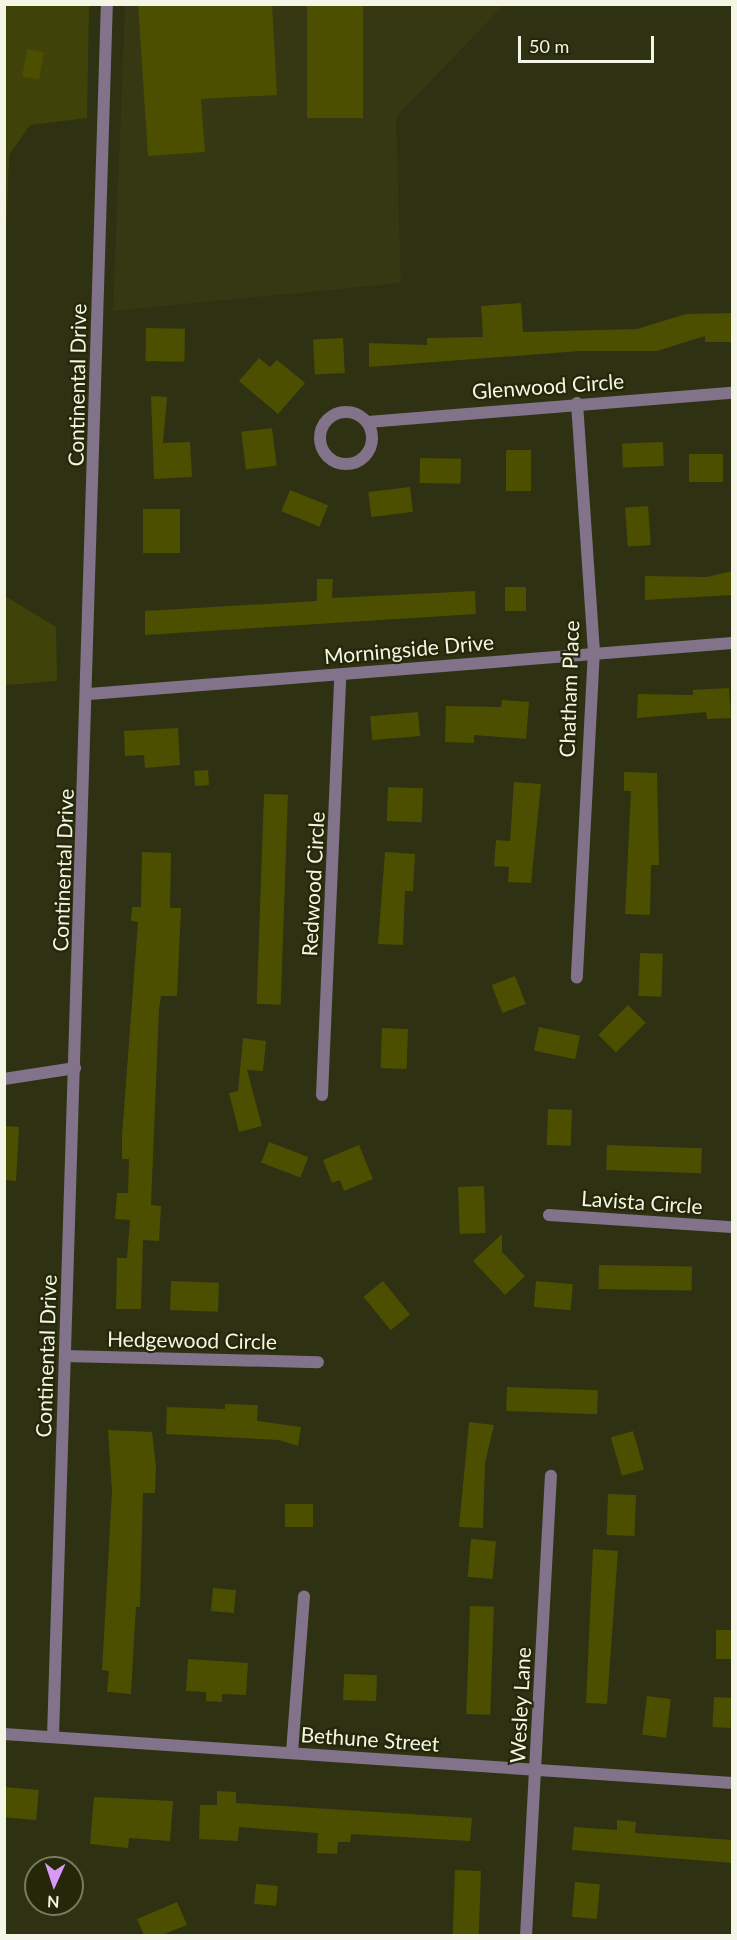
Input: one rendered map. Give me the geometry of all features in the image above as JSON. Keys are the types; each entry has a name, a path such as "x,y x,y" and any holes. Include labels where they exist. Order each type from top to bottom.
{"street":[{"name":"Continental Drive","path":"53,1737 89,694 107,4"},
{"name":"Glenwood Circle","path":"368,422 577,403 732,393"},
{"name":"Chatham Place","path":"577,403 594,650 577,978"},
{"path":"354,412 368,422 373,438 367,455 351,464 326,455 320,439 330,417 354,412"},
{"name":"Morningside Drive","path":"89,694 340,675 594,650 732,643"},
{"name":"Redwood Circle","path":"322,1095 340,675"},
{"path":"4,1079 75,1068"},
{"name":"Lavista Circle","path":"549,1215 732,1227"},
{"name":"Hedgewood Circle","path":"65,1356 318,1362"},
{"name":"Wesley Lane","path":"526,1935 537,1770 551,1476"},
{"path":"292,1752 304,1596"},
{"name":"Bethune Street","path":"4,1734 732,1784"}],"shaded area":[{"path":"5,5 89,5 87,118 30,125 9,155 5,263"},
{"path":"125,5 504,5 396,117 401,283 113,311"},
{"path":"5,596 56,627 57,681 5,685"}],"building":[{"path":"138,4 272,4 277,95 201,99 205,152 148,156"},
{"path":"307,4 363,4 363,118 307,118"},
{"path":"27,49 44,52 39,80 22,77"},
{"path":"521,303 523,332 637,329 686,314 732,313 732,342 705,342 705,336 657,351 580,351 369,367 369,343 427,345 427,338 483,337 481,306"},
{"path":"146,328 185,329 184,362 145,361"},
{"path":"343,338 345,373 315,375 313,340"},
{"path":"259,358 270,367 277,360 305,383 278,414 239,381"},
{"path":"151,396 167,397 163,443 190,442 192,477 154,479"},
{"path":"272,428 277,466 246,469 241,432"},
{"path":"663,442 664,466 623,467 622,443"},
{"path":"506,450 531,450 531,491 506,491"},
{"path":"689,454 723,454 723,482 689,482"},
{"path":"420,458 461,459 461,484 420,483"},
{"path":"410,487 413,512 371,517 368,492"},
{"path":"290,490 328,505 319,527 281,511"},
{"path":"648,506 651,545 628,547 625,508"},
{"path":"143,509 180,509 180,553 143,553"},
{"path":"732,571 732,595 645,600 645,576 707,577"},
{"path":"317,579 333,579 332,598 475,591 476,614 145,635 145,611 317,601"},
{"path":"505,587 526,587 526,611 505,611"},
{"path":"729,688 731,718 707,719 706,712 637,718 638,694 693,695 693,690"},
{"path":"502,700 529,702 526,739 474,735 474,743 445,742 446,706 501,707"},
{"path":"418,712 420,736 372,740 370,716"},
{"path":"178,728 180,765 145,768 144,755 125,756 124,731"},
{"path":"208,770 209,785 195,786 194,771"},
{"path":"624,772 657,773 659,865 651,865 650,915 625,914 631,791 624,791"},
{"path":"514,782 541,784 531,883 508,882 509,867 494,866 496,840 510,841"},
{"path":"388,787 423,788 422,822 387,821"},
{"path":"264,794 288,795 281,1005 257,1004"},
{"path":"142,852 171,853 170,908 181,908 177,996 161,996 159,1009 151,1205 161,1206 159,1241 143,1240 141,1309 116,1309 117,1258 127,1258 130,1220 115,1219 117,1193 128,1193 129,1159 122,1159 122,1136 138,922 131,921 132,907 141,907"},
{"path":"385,852 415,854 413,891 405,891 403,945 378,944"},
{"path":"640,953 663,954 661,997 638,996"},
{"path":"515,976 526,1004 502,1013 492,985"},
{"path":"628,1005 646,1023 616,1052 598,1035"},
{"path":"539,1027 580,1036 575,1059 534,1050"},
{"path":"382,1028 408,1029 407,1069 381,1068"},
{"path":"243,1038 266,1041 263,1071 247,1070 262,1126 239,1132 229,1093 238,1091"},
{"path":"548,1109 572,1110 571,1146 547,1145"},
{"path":"4,1126 19,1127 16,1181 4,1180"},
{"path":"269,1142 308,1157 300,1178 261,1163"},
{"path":"359,1145 373,1179 344,1191 340,1180 332,1183 323,1160"},
{"path":"607,1145 702,1148 701,1173 606,1170"},
{"path":"484,1186 486,1233 460,1234 458,1187"},
{"path":"502,1234 502,1252 525,1276 505,1295 473,1261"},
{"path":"599,1265 692,1267 692,1291 599,1289"},
{"path":"171,1281 219,1283 218,1312 170,1310"},
{"path":"383,1281 410,1314 391,1330 364,1297"},
{"path":"536,1281 573,1284 571,1310 534,1307"},
{"path":"507,1387 598,1390 597,1414 506,1411"},
{"path":"225,1404 258,1405 257,1421 301,1427 298,1446 279,1440 166,1434 167,1407 225,1409"},
{"path":"469,1422 494,1425 485,1463 483,1528 459,1527"},
{"path":"108,1430 152,1432 156,1467 155,1493 143,1493 140,1607 136,1607 131,1694 107,1692 109,1671 102,1670 112,1492"},
{"path":"633,1431 644,1469 622,1476 611,1437"},
{"path":"608,1494 636,1495 635,1536 607,1535"},
{"path":"285,1504 313,1504 313,1527 285,1527"},
{"path":"471,1539 496,1541 493,1579 468,1577"},
{"path":"593,1549 618,1551 607,1704 586,1703"},
{"path":"213,1588 236,1590 234,1613 211,1611"},
{"path":"470,1606 494,1607 490,1715 466,1714"},
{"path":"716,1630 732,1630 732,1659 716,1659"},
{"path":"188,1659 248,1663 246,1695 222,1694 222,1702 206,1701 206,1692 186,1691"},
{"path":"344,1674 377,1675 376,1701 343,1700"},
{"path":"647,1696 671,1699 666,1738 642,1735"},
{"path":"714,1697 732,1698 730,1728 712,1727"},
{"path":"4,1787 39,1790 36,1820 4,1817"},
{"path":"217,1791 236,1792 236,1803 472,1818 470,1841 351,1834 350,1842 338,1842 337,1854 317,1853 318,1833 239,1827 238,1841 199,1839 200,1805 217,1805"},
{"path":"94,1797 173,1801 170,1841 129,1838 128,1848 90,1844"},
{"path":"617,1820 636,1822 635,1833 732,1840 732,1863 572,1850 574,1827 617,1830"},
{"path":"455,1870 481,1871 479,1936 453,1935"},
{"path":"575,1882 600,1884 597,1919 572,1917"},
{"path":"256,1884 278,1886 276,1906 254,1904"},
{"path":"177,1902 187,1925 162,1935 144,1935 137,1919"}]}
